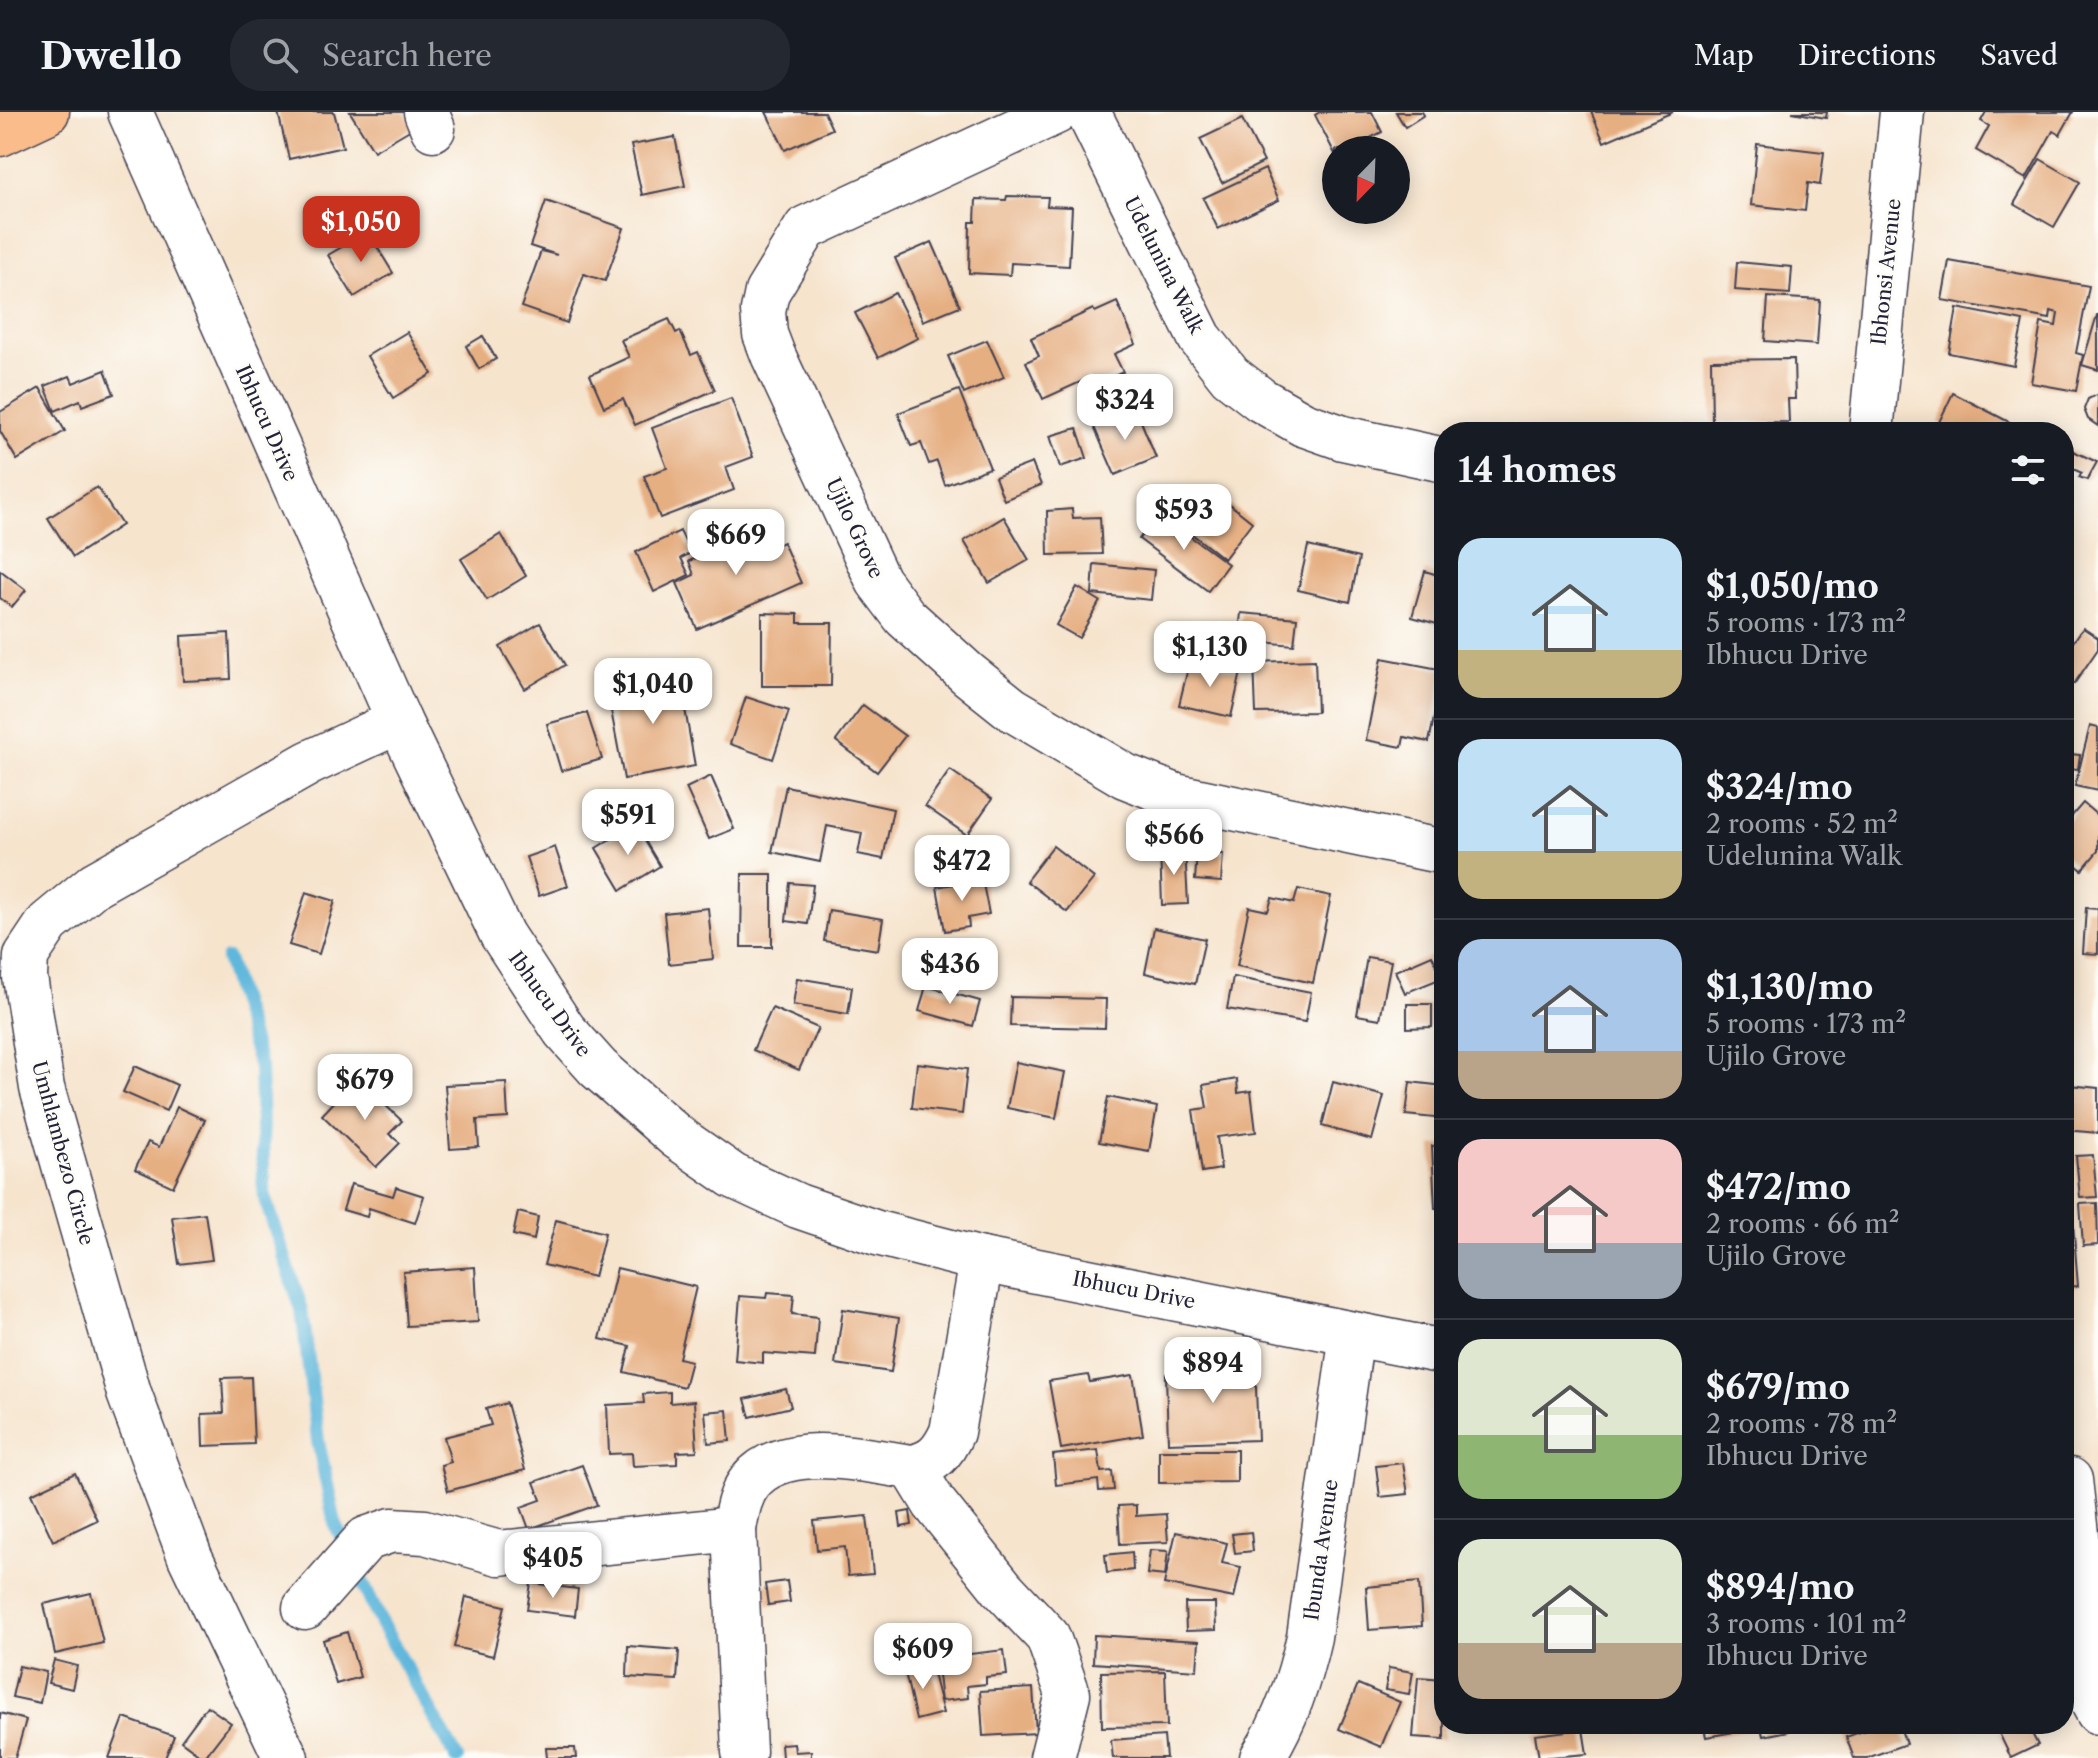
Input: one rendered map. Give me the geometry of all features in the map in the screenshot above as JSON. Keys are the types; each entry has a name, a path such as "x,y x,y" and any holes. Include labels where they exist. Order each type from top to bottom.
{"main road":[{"path":"0,134 47,112"}],"street":[{"name":"Ibhucu Drive","path":"130,112 399,721 502,935 564,1030 598,1068 677,1137 733,1176 798,1206 877,1233 982,1260 1434,1350"},
{"name":"Ujilo Grove","path":"1056,112 806,228 767,292 763,311 765,334 773,355 878,581 905,617 1001,700 1125,776 1176,796 1434,850"},
{"name":"Udelunina Walk","path":"1088,112 1200,338 1230,376 1261,400 1303,424 1343,438 1434,458"},
{"name":"Ibhonsi Avenue","path":"1872,422 1902,112"},
{"name":"Umhlambezo Circle","path":"286,1758 190,1557 129,1393 42,1088 25,977 26,956 48,923 95,884 309,763 399,721"},
{"path":"744,1752 734,1529 743,1494 751,1480 786,1459 809,1455 912,1467 928,1464 935,1459 945,1448 952,1432 982,1260"},
{"name":"Ibunda Avenue","path":"1262,1758 1288,1710 1301,1674 1309,1637 1352,1334"},
{"path":"912,1467 944,1515 1002,1588 1048,1637 1068,1694 1052,1758"},
{"path":"2077,1481 2083,1598 2077,1673 2098,1712"},
{"path":"305,1608 366,1539 392,1530 425,1532 499,1553 734,1529"}],"building":[{"path":"278,112 334,112 343,147 289,159"},
{"path":"350,112 404,112 413,128 374,151"},
{"path":"766,112 824,112 832,129 785,150"},
{"path":"1320,112 1372,112 1382,132 1374,136 1326,136 1315,115"},
{"path":"1396,112 1422,112 1424,115 1405,127"},
{"path":"1591,112 1673,112 1604,142"},
{"path":"1792,112 1827,112 1826,118"},
{"path":"1986,112 2073,112 2060,135 2053,131 2026,179 1976,150 1989,126 1981,121"},
{"path":"1242,119 1264,162 1222,183 1200,139"},
{"path":"675,137 685,186 642,195 631,145"},
{"path":"1757,144 1824,152 1820,185 1808,183 1805,211 1751,205"},
{"path":"2040,159 2080,182 2054,227 2014,204"},
{"path":"1265,169 1279,200 1218,229 1203,198"},
{"path":"1007,196 1048,197 1047,206 1072,207 1069,266 1011,263 1010,275 969,273 970,222 975,222 976,199 1006,200"},
{"path":"546,201 624,228 605,281 584,274 567,323 521,307 541,251 557,255 530,246"},
{"path":"368,232 393,273 354,297 328,255"},
{"path":"932,242 960,306 923,321 895,258"},
{"path":"1949,261 2089,286 2076,353 2083,355 2076,391 2031,383 2041,323 2056,326 2058,313 2051,311 2050,319 1942,300"},
{"path":"1737,262 1792,267 1790,294 1735,290"},
{"path":"895,293 918,338 878,358 855,313"},
{"path":"1768,297 1820,300 1817,345 1765,341"},
{"path":"1117,302 1136,344 1114,354 1123,372 1093,386 1089,378 1043,399 1026,362 1039,356 1031,338 1093,309 1095,312"},
{"path":"1957,308 2023,321 2014,366 1949,353"},
{"path":"2098,315 2098,370 2082,365"},
{"path":"669,319 676,333 680,331 691,355 698,352 715,390 635,425 623,399 604,407 590,375 629,357 621,340"},
{"path":"407,332 432,374 393,398 367,356"},
{"path":"483,336 496,359 479,369 466,346"},
{"path":"987,340 1004,377 964,394 948,356"},
{"path":"1794,359 1795,399 1788,399 1789,422 1712,422 1711,360"},
{"path":"105,370 114,394 82,406 80,400 55,411 45,386 70,376 73,383"},
{"path":"40,388 65,431 17,460 0,431 0,412"},
{"path":"959,390 990,468 945,485 937,461 929,464 921,443 911,446 898,413"},
{"path":"1953,393 2009,422 1939,422"},
{"path":"2098,394 2098,426 2088,419 2084,409 2088,399"},
{"path":"731,398 753,457 726,467 734,490 660,518 644,476 667,468 652,428"},
{"path":"1136,409 1156,458 1115,475 1094,427"},
{"path":"1077,428 1087,458 1060,467 1050,436"},
{"path":"2074,451 2097,462 2087,480 2079,477 2082,473 2074,469"},
{"path":"1032,463 1041,485 1004,500 995,477"},
{"path":"97,487 122,525 73,557 48,518"},
{"path":"1212,490 1252,522 1224,559 1183,527"},
{"path":"1072,509 1073,518 1100,517 1102,554 1048,555 1047,511"},
{"path":"1158,513 1228,564 1208,591 1139,539"},
{"path":"1004,517 1029,560 989,583 964,541"},
{"path":"760,529 769,548 783,542 801,583 697,629 677,583 694,575 689,561 705,554 702,548 737,532 740,538"},
{"path":"680,531 691,553 681,558 689,575 654,592 636,552"},
{"path":"501,534 526,576 487,600 461,559"},
{"path":"1308,546 1359,558 1350,602 1298,590"},
{"path":"1094,564 1154,570 1151,600 1092,594"},
{"path":"0,570 26,590 12,607 0,598"},
{"path":"1425,571 1434,574 1434,623 1412,617"},
{"path":"1077,587 1100,601 1079,638 1056,625"},
{"path":"762,613 798,614 798,623 832,623 831,686 762,686"},
{"path":"1241,613 1297,618 1294,645 1238,640"},
{"path":"540,623 565,665 525,689 500,647"},
{"path":"2083,628 2098,638 2098,649 2074,684 2074,641"},
{"path":"229,633 231,679 183,681 181,636"},
{"path":"1382,658 1434,668 1434,718 1429,742 1404,737 1402,747 1366,740"},
{"path":"1190,660 1241,672 1231,717 1179,705"},
{"path":"1315,660 1317,712 1256,713 1254,662"},
{"path":"678,669 695,766 624,779 610,705 631,701 627,678"},
{"path":"746,697 789,711 773,759 730,744"},
{"path":"863,705 905,736 877,772 836,741"},
{"path":"587,713 602,759 561,771 547,724"},
{"path":"2090,726 2098,728 2098,791 2075,786"},
{"path":"2074,754 2080,755 2078,769 2074,769"},
{"path":"950,770 992,799 967,835 925,806"},
{"path":"711,776 734,829 709,839 686,788"},
{"path":"786,786 893,809 883,859 858,854 862,833 827,826 820,862 772,852"},
{"path":"2083,803 2098,816 2098,851 2082,870 2074,863 2074,813"},
{"path":"635,824 660,866 621,890 596,848"},
{"path":"1053,846 1094,878 1067,912 1026,881"},
{"path":"555,847 568,886 539,896 526,857"},
{"path":"1185,848 1188,904 1162,905 1160,849"},
{"path":"1197,853 1223,854 1221,882 1195,880"},
{"path":"742,874 772,874 772,947 741,947"},
{"path":"982,879 989,914 968,918 969,927 945,931 937,887"},
{"path":"790,883 813,885 808,924 786,921"},
{"path":"1298,889 1331,896 1313,983 1237,966 1249,907 1268,911 1272,898 1294,903"},
{"path":"306,892 335,901 319,954 289,945"},
{"path":"708,908 713,959 669,964 664,913"},
{"path":"2086,908 2098,909 2098,954 2083,953"},
{"path":"829,910 883,919 878,950 824,941"},
{"path":"1154,928 1205,939 1195,984 1145,973"},
{"path":"1432,955 1434,960 1434,981 1405,993 1395,971"},
{"path":"1367,957 1391,961 1380,1019 1357,1015"},
{"path":"1233,977 1311,992 1305,1022 1227,1009"},
{"path":"797,978 852,987 848,1014 793,1005"},
{"path":"926,986 980,1001 973,1026 919,1011"},
{"path":"1011,997 1106,999 1105,1028 1010,1026"},
{"path":"1407,1004 1432,1004 1432,1027 1407,1028"},
{"path":"772,1008 818,1028 799,1070 753,1050"},
{"path":"1016,1062 1065,1072 1056,1118 1007,1108"},
{"path":"917,1063 967,1069 962,1114 912,1108"},
{"path":"135,1066 177,1085 166,1111 123,1092"},
{"path":"357,1078 402,1121 389,1134 400,1143 376,1167 322,1115"},
{"path":"1237,1079 1238,1093 1251,1091 1256,1132 1217,1137 1221,1169 1202,1172 1193,1110 1207,1108 1203,1085"},
{"path":"506,1082 508,1118 477,1120 479,1147 450,1149 445,1085"},
{"path":"1333,1082 1384,1096 1372,1140 1322,1126"},
{"path":"1410,1082 1434,1085 1434,1118 1406,1115"},
{"path":"2074,1086 2098,1088 2098,1133 2074,1131"},
{"path":"1108,1097 1157,1107 1149,1151 1099,1142"},
{"path":"177,1107 205,1120 173,1187 135,1169 148,1142 159,1147"},
{"path":"1432,1146 1434,1146 1434,1187"},
{"path":"2093,1155 2097,1197 2080,1198 2076,1156"},
{"path":"351,1184 393,1196 396,1187 424,1196 415,1223 369,1208 367,1217 343,1210"},
{"path":"2097,1203 2098,1245 2083,1246 2080,1204"},
{"path":"518,1212 538,1217 534,1240 513,1235"},
{"path":"205,1213 212,1260 179,1264 172,1217"},
{"path":"556,1220 605,1233 594,1277 544,1265"},
{"path":"2074,1235 2078,1286 2074,1286"},
{"path":"475,1267 478,1322 407,1326 403,1272"},
{"path":"617,1268 696,1287 679,1358 691,1361 684,1387 624,1372 630,1346 600,1339"},
{"path":"767,1293 794,1295 792,1314 818,1317 815,1357 763,1353 763,1363 735,1360 740,1296 766,1298"},
{"path":"843,1309 899,1318 891,1372 835,1364"},
{"path":"1255,1362 1258,1440 1168,1443 1166,1374 1220,1373 1219,1363"},
{"path":"1088,1375 1090,1382 1133,1375 1143,1435 1061,1449 1049,1381"},
{"path":"251,1377 254,1444 203,1446 202,1414 224,1413 222,1378"},
{"path":"786,1389 791,1407 750,1417 745,1399"},
{"path":"670,1392 670,1403 694,1401 697,1451 677,1452 677,1464 633,1466 632,1453 609,1454 607,1405 644,1403 643,1394"},
{"path":"507,1403 525,1470 448,1491 441,1465 451,1462 444,1437 491,1425 486,1409"},
{"path":"727,1410 730,1441 708,1443 705,1412"},
{"path":"1098,1450 1101,1472 1112,1471 1114,1490 1099,1491 1098,1480 1056,1485 1053,1455"},
{"path":"1159,1450 1237,1450 1237,1482 1159,1483"},
{"path":"1403,1463 1408,1494 1380,1497 1376,1466"},
{"path":"582,1465 597,1505 529,1529 521,1507 541,1500 534,1482"},
{"path":"75,1473 97,1520 53,1541 31,1494"},
{"path":"1136,1505 1136,1516 1166,1514 1168,1542 1120,1544 1118,1506"},
{"path":"910,1511 912,1525 901,1527 899,1513"},
{"path":"867,1516 873,1574 848,1576 845,1547 817,1550 814,1521"},
{"path":"1176,1532 1227,1543 1222,1563 1241,1567 1234,1598 1164,1584"},
{"path":"1251,1532 1253,1551 1235,1553 1232,1534"},
{"path":"1150,1550 1168,1551 1165,1576 1147,1574"},
{"path":"1132,1552 1133,1570 1107,1573 1105,1555"},
{"path":"787,1581 790,1602 768,1605 765,1584"},
{"path":"1419,1582 1422,1626 1369,1630 1366,1587"},
{"path":"531,1583 578,1589 575,1616 527,1610"},
{"path":"91,1593 103,1643 55,1654 44,1604"},
{"path":"466,1597 505,1606 493,1656 454,1647"},
{"path":"1185,1603 1215,1603 1216,1630 1186,1631"},
{"path":"347,1632 360,1677 336,1684 323,1640"},
{"path":"1094,1635 1199,1641 1197,1670 1093,1663"},
{"path":"628,1646 679,1650 677,1680 627,1677"},
{"path":"1004,1650 1007,1675 986,1677 986,1684 967,1686 968,1698 941,1701 936,1658"},
{"path":"54,1660 77,1666 72,1689 48,1683"},
{"path":"930,1662 943,1713 916,1720 904,1668"},
{"path":"19,1666 46,1672 40,1703 12,1697"},
{"path":"1389,1668 1413,1672 1409,1694 1385,1690"},
{"path":"1165,1671 1167,1726 1102,1727 1101,1672"},
{"path":"1418,1677 1434,1678 1434,1734 1444,1734 1444,1739 1413,1737"},
{"path":"1358,1684 1400,1702 1381,1747 1339,1729"},
{"path":"1033,1688 1036,1733 983,1736 980,1691"},
{"path":"207,1706 231,1723 204,1758 181,1741"},
{"path":"0,1713 26,1720 15,1758 0,1758"},
{"path":"124,1718 174,1736 165,1758 109,1758"},
{"path":"1584,1734 1587,1754 1539,1758 1535,1735"},
{"path":"1854,1734 1902,1734 1906,1744 1867,1758 1854,1758 1846,1737"},
{"path":"1999,1734 2032,1734 2038,1745 2011,1758"},
{"path":"1164,1736 1166,1758 1113,1758 1111,1740"},
{"path":"794,1743 795,1752 811,1751 811,1758 782,1758 781,1744"},
{"path":"546,1748 575,1748 576,1758 547,1758"}],"waterway":[{"path":"227,959 260,1067 264,1195 302,1310 318,1441 335,1523 381,1623 457,1758"}]}
